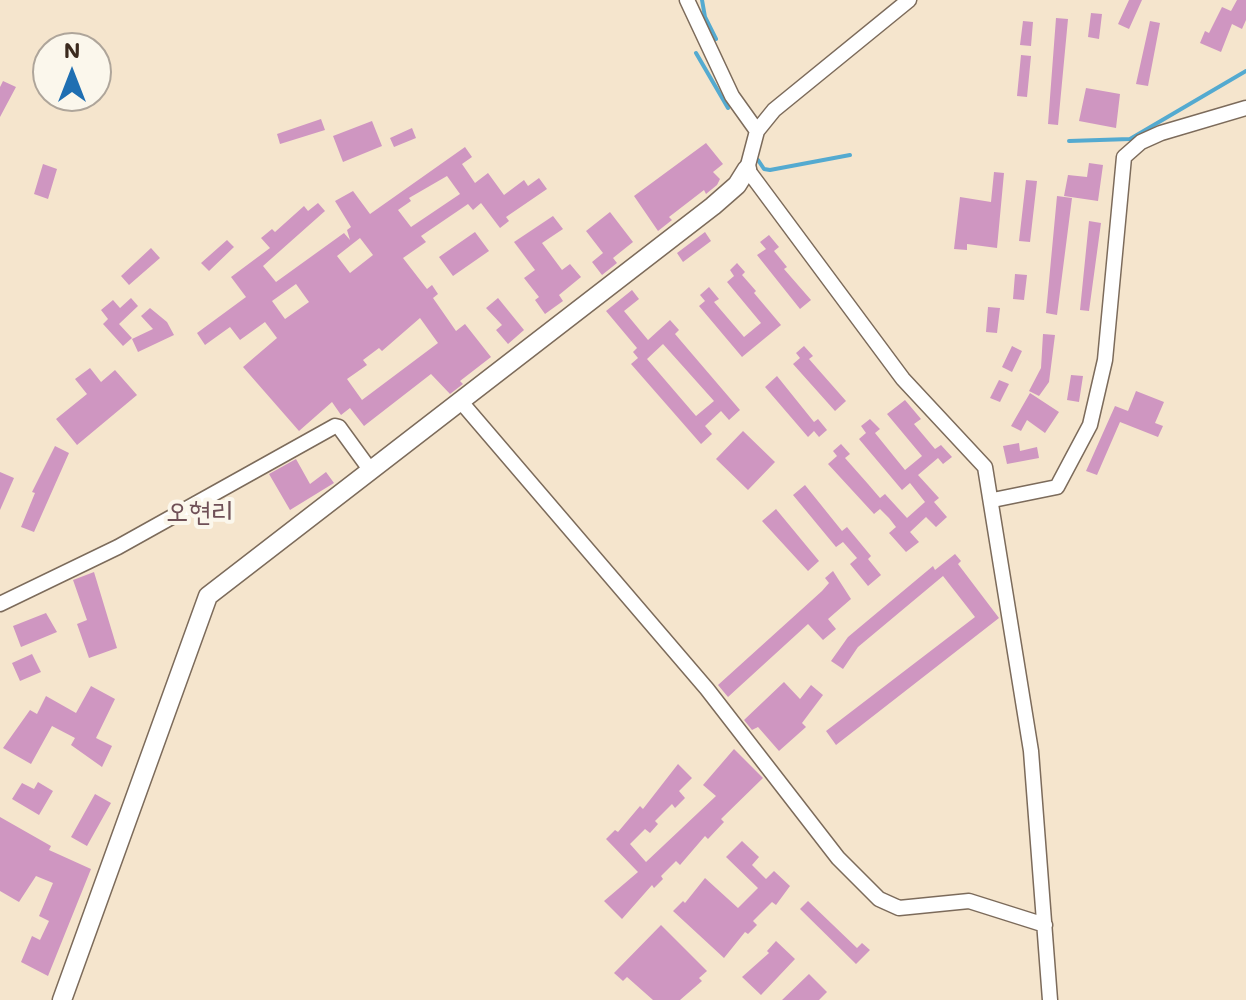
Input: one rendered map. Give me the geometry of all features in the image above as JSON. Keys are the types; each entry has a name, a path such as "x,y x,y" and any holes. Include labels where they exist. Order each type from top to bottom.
{"street":[{"path":"687,0 732,96 757,131"},
{"path":"62,1000 205,601 713,206 737,185 747,169 757,131 774,110 909,0"},
{"path":"993,500 1057,487 1090,425 1105,360 1124,157 1141,142 1161,133 1246,108"},
{"path":"747,169 903,379 985,467 993,500 1031,751 1050,1000"},
{"path":"462,403 707,689 838,858 879,899 899,908 947,901 976,902 1045,925"},
{"path":"0,604 118,547 335,426 339,427 371,471"}],"building":[{"path":"1129,0 1142,0 1129,29 1118,24"},
{"path":"1237,0 1246,0 1246,20 1242,29 1232,24 1221,52 1200,43 1205,31 1209,33 1222,7 1231,11"},
{"path":"1091,13 1102,14 1099,39 1088,37"},
{"path":"1056,18 1068,19 1058,125 1048,124"},
{"path":"1023,21 1033,22 1031,46 1020,45"},
{"path":"1150,21 1160,23 1148,86 1136,84"},
{"path":"1021,55 1031,56 1027,97 1017,96"},
{"path":"3,81 16,87 0,117 0,87"},
{"path":"1086,88 1120,94 1116,128 1079,121"},
{"path":"321,119 325,130 280,144 277,134"},
{"path":"372,121 382,146 343,162 333,136"},
{"path":"412,128 416,138 394,147 390,138"},
{"path":"706,143 723,164 713,172 720,179 717,185 706,194 704,190 669,217 672,220 658,231 634,196"},
{"path":"465,147 472,157 462,164 475,183 488,173 504,195 524,180 528,186 539,178 547,189 506,217 509,221 500,228 481,203 473,210 468,204 421,236 426,242 403,258 427,289 432,285 438,294 433,298 456,331 465,324 491,357 460,381 463,384 450,394 431,374 364,426 350,408 341,415 332,402 299,431 243,367 277,338 265,322 240,340 230,327 205,345 197,333 246,297 231,277 270,248 261,238 272,229 275,232 304,206 308,211 318,203 325,211 263,266 276,282 344,233 350,240 347,230 351,227 335,201 353,191 370,214","holes":["447,176 460,194 411,227 398,210 411,201 409,198","360,238 373,255 350,273 337,256","296,284 309,302 285,319 272,301","420,318 438,343 362,400 347,379 367,365 363,360 379,348 382,351"]},
{"path":"1089,163 1103,165 1098,201 1064,196 1068,175 1087,177"},
{"path":"43,164 57,169 48,199 34,194"},
{"path":"994,172 1004,173 997,248 967,244 967,250 954,249 960,197 991,202"},
{"path":"1026,180 1037,181 1030,242 1019,241"},
{"path":"1057,196 1072,198 1057,315 1046,313"},
{"path":"610,212 633,242 613,258 617,263 602,275 592,262 603,253 586,231"},
{"path":"553,216 563,229 542,243 562,270 570,264 581,277 559,295 563,301 545,314 535,300 539,297 524,278 535,270 514,242"},
{"path":"1089,221 1101,223 1089,311 1080,310"},
{"path":"475,232 489,251 453,276 439,257"},
{"path":"705,232 711,241 683,262 677,253"},
{"path":"769,235 779,247 774,251 787,267 784,269 811,300 800,309 757,255 766,249 760,242"},
{"path":"227,240 234,247 209,271 201,263"},
{"path":"151,248 160,258 129,285 121,276"},
{"path":"737,263 745,272 742,275 756,291 754,293 781,325 742,357 699,306 705,301 700,295 709,287 719,299 714,302 744,337 761,323 727,282 734,276 730,270"},
{"path":"1015,274 1027,275 1024,300 1013,299"},
{"path":"632,290 639,299 624,311 648,340 670,320 679,330 675,334 740,410 729,420 721,411 705,426 712,434 701,444 631,364 638,358 633,352 637,348 606,311","holes":["663,344 714,401 696,416 647,359"]},
{"path":"131,298 138,306 119,324 132,338 123,346 103,324 108,319 101,310 113,300 120,308"},
{"path":"498,298 524,330 508,344 496,330 502,325 486,308"},
{"path":"988,307 1000,308 997,333 986,332"},
{"path":"150,308 167,322 174,335 138,352 132,339 153,329 141,316"},
{"path":"1043,334 1055,335 1049,382 1039,396 1029,391 1041,368"},
{"path":"804,346 813,356 809,359 846,401 835,411 793,364 800,358 796,353"},
{"path":"1012,346 1022,351 1012,372 1002,367"},
{"path":"90,368 101,382 115,370 137,395 77,445 56,419 87,394 75,379"},
{"path":"1071,375 1083,376 1079,402 1067,400"},
{"path":"777,376 814,422 818,419 827,430 819,437 814,431 808,437 765,387"},
{"path":"999,380 1009,384 1000,402 990,398"},
{"path":"1136,391 1164,402 1155,423 1163,426 1158,437 1120,422 1097,475 1086,471 1115,406 1128,411"},
{"path":"1030,393 1059,412 1045,433 1027,420 1021,431 1011,426"},
{"path":"905,400 921,419 914,424 935,449 941,445 952,457 943,464 938,458 918,475 939,498 934,502 947,517 936,527 926,517 910,532 919,542 906,552 889,533 896,527 889,518 880,509 874,514 828,464 837,456 833,451 841,444 850,454 845,458 880,498 885,494 907,518 925,502 910,483 902,490 859,439 866,433 861,426 870,419 880,429 875,433 905,470 922,456 887,414"},
{"path":"743,431 775,462 748,490 716,459"},
{"path":"1019,443 1020,451 1037,447 1039,458 1007,464 1003,446"},
{"path":"55,446 69,453 34,532 21,527 35,493 32,492"},
{"path":"296,459 310,484 326,472 334,483 290,510 269,474"},
{"path":"0,472 14,478 0,510"},
{"path":"805,485 842,531 847,527 871,556 868,559 881,575 868,586 850,564 857,558 843,542 836,547 793,495"},
{"path":"776,509 819,561 808,571 762,521"},
{"path":"955,554 961,561 958,564 999,618 836,745 826,731 975,617 943,576 858,647 843,669 831,661 848,637 933,566 935,570"},
{"path":"833,571 851,599 828,619 836,629 823,640 808,624 728,697 718,685 822,591 829,583 825,578"},
{"path":"94,572 117,648 89,658 77,624 87,620 73,580"},
{"path":"46,613 57,632 21,647 13,626"},
{"path":"32,654 41,672 20,681 12,663"},
{"path":"784,682 800,699 811,685 823,695 802,723 806,727 779,751 758,727 752,730 744,720"},
{"path":"91,686 115,699 96,738 112,746 102,767 71,745 75,738 52,726 31,764 3,748 30,710 37,714 46,696 76,713"},
{"path":"734,749 763,778 721,819 724,822 708,839 705,836 680,865 676,861 661,876 663,879 654,888 652,885 622,919 604,901 638,872 606,839 615,830 618,832 640,806 643,809 678,764 692,778 679,791 685,798 675,808 672,804 655,821 658,824 650,833 645,829 630,844 646,862 716,796 703,785"},
{"path":"38,782 53,791 39,815 12,799 22,783 34,789"},
{"path":"95,794 111,803 87,846 71,837"},
{"path":"0,817 51,846 49,850 91,869 48,976 21,962 32,936 40,940 49,921 39,916 53,883 36,876 19,902 0,891"},
{"path":"742,841 759,857 752,865 766,879 774,871 790,886 776,905 772,902 753,921 757,925 748,934 745,932 724,958 673,911 683,901 685,903 705,878 738,908 758,888 726,857"},
{"path":"808,901 857,948 862,943 870,950 856,964 800,909"},
{"path":"661,925 707,971 699,978 702,981 680,1000 653,1000 627,977 623,981 614,973"},
{"path":"776,941 795,959 761,995 742,977 769,953 767,951"},
{"path":"809,974 827,992 819,1000 782,1000"}],"waterway":[{"path":"702,0 705,17 716,39"},
{"path":"696,53 728,108"},
{"path":"1069,141 1130,139 1246,71"},
{"path":"758,160 764,169 770,170 850,155"}],"district":[{"name":"오현리","path":"200,512"}]}
